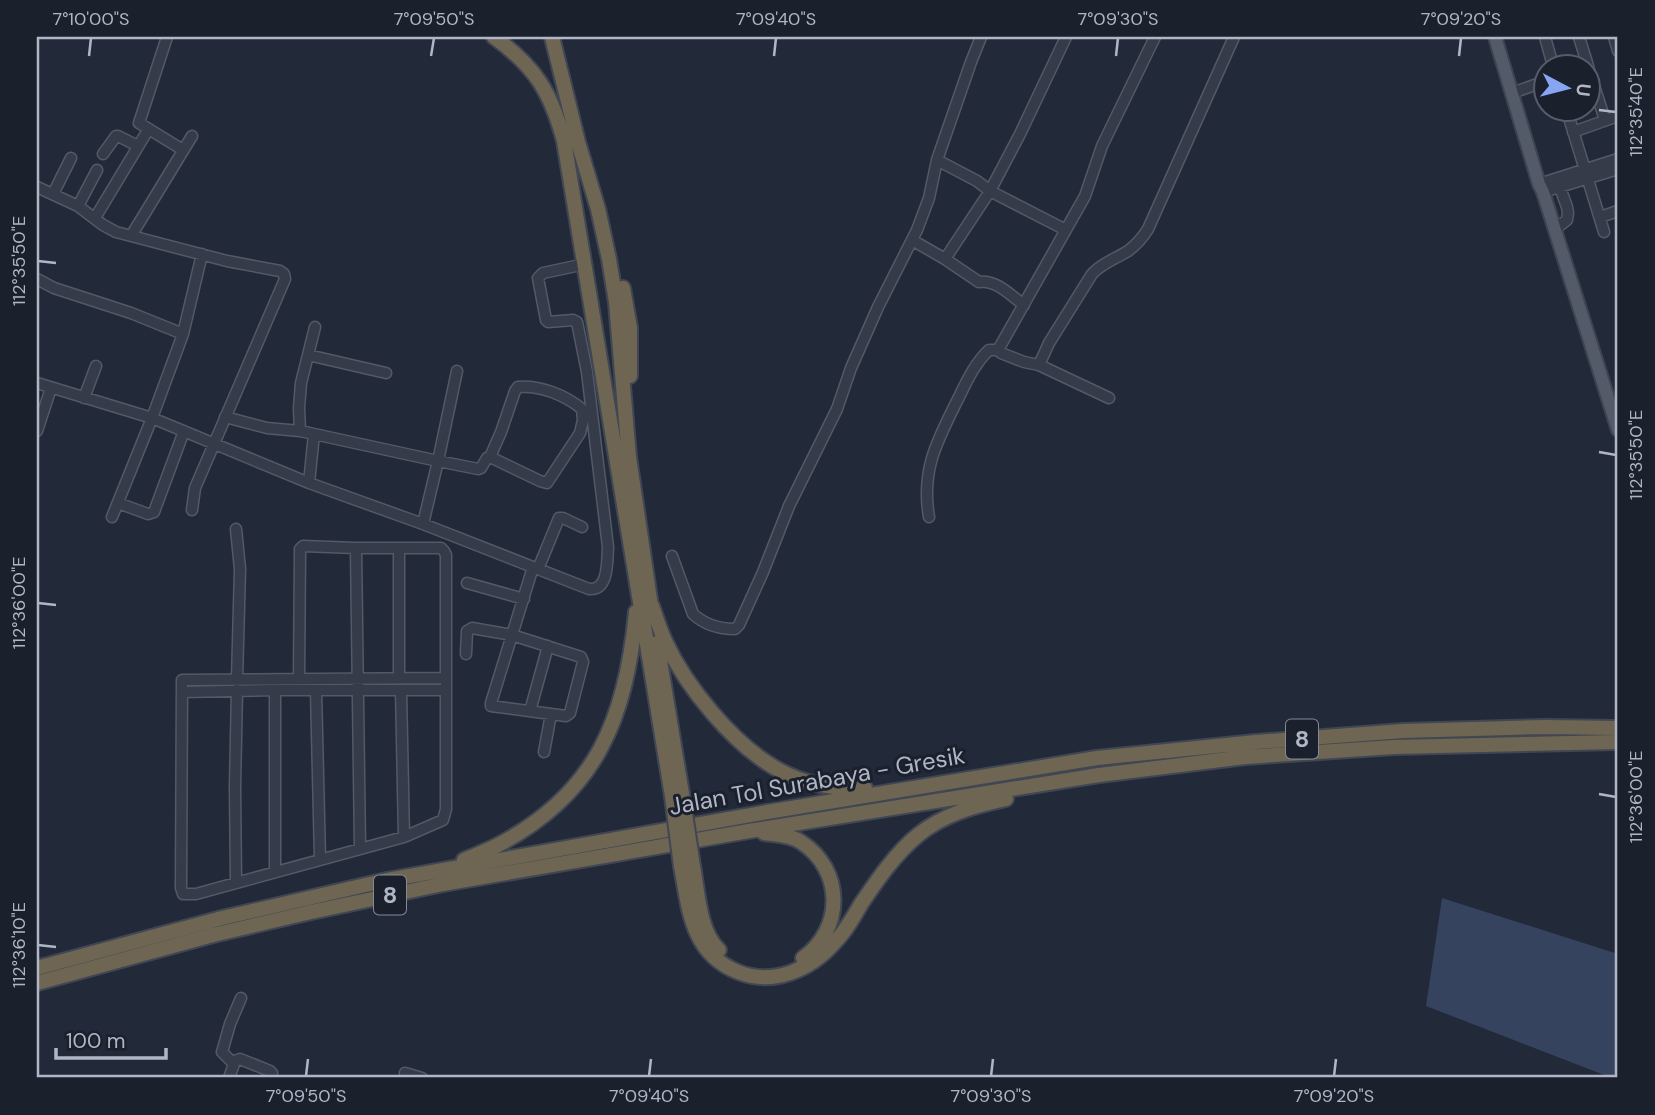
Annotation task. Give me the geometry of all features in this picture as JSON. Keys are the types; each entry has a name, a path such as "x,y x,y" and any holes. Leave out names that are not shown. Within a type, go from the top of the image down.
{"highway":[{"path":"494,37 517,56 544,86 553,104 564,141 617,468 677,795"},
{"path":"552,37 573,120 603,201 619,260 630,328 629,457 687,866 692,919 699,939 712,956 729,968 744,974 767,977 795,972 831,946 895,857 928,828 954,813 972,807 1068,785 1099,775"},
{"path":"443,869 498,845 530,825 574,787 594,761 624,689 633,648 639,590"},
{"path":"650,602 665,642 708,708 743,743 778,770 826,786 853,789 989,776"},
{"name":"Jalan Tol Surabaya - Gresik","path":"37,968 234,915 443,869 1133,754 1403,731 1545,727 1618,729"},
{"name":"8","path":"1099,775 1245,757 1394,747 1618,743"},
{"name":"Jalan Tol Surabaya - Gresik","path":"37,983 214,935 443,884 749,831 1099,775"},
{"path":"687,866 704,924 713,945 722,953 744,964 760,967 782,967 799,960 811,952 829,927 834,902 830,880 817,856 799,841 785,836 749,831"}],"main road":[{"path":"1494,37 1616,416"}],"street":[{"path":"167,37 139,121 140,125 183,150"},
{"path":"673,556 693,614 715,626 735,629 763,572 789,506 837,409 851,368 878,307 912,240 929,198 937,160 981,37"},
{"path":"945,259 990,191 1066,37"},
{"path":"998,350 1084,196 1102,146 1155,37"},
{"path":"1039,365 1049,343 1092,274 1100,266 1136,244 1149,229 1234,37"},
{"path":"1614,37 1618,51"},
{"path":"1512,93 1532,86"},
{"path":"1602,111 1605,120"},
{"path":"1573,132 1618,116"},
{"path":"1570,122 1604,232"},
{"path":"95,218 148,130"},
{"path":"103,154 118,136 138,146"},
{"path":"131,236 192,136"},
{"path":"53,194 71,158"},
{"path":"1586,174 1618,159"},
{"path":"937,160 1064,229"},
{"path":"1541,188 1586,174 1618,169"},
{"path":"79,206 97,170"},
{"path":"1555,229 1568,217 1559,182"},
{"path":"37,187 79,206 103,225 131,236 227,261 280,271 285,276 195,488 192,510"},
{"path":"1600,217 1618,211"},
{"path":"912,240 979,282 993,283 1024,305"},
{"path":"112,517 183,334 202,254"},
{"path":"37,383 152,418 309,483 589,589 597,589 604,579 608,547 587,372 575,321 545,320 538,278 543,273 585,264"},
{"path":"37,279 54,288 131,313 183,334"},
{"path":"300,431 301,383 315,327"},
{"path":"929,517 926,491 932,453 977,364 989,350 998,350 1024,362 1039,365 1109,398"},
{"path":"308,355 386,373"},
{"path":"84,398 96,366"},
{"path":"423,524 457,371"},
{"path":"225,417 259,427 300,431 478,469 490,457 518,387 549,391 582,409 580,433 547,483 490,457"},
{"path":"37,431 51,388"},
{"path":"118,503 148,514 154,512 184,431"},
{"path":"309,483 314,434"},
{"path":"466,654 469,629 512,635 583,659 570,713 566,716 491,706 512,635 524,598 559,518 582,527"},
{"path":"236,529 240,569 235,787 236,883"},
{"path":"299,679 300,549 303,546 441,548 444,551 446,555 446,678 446,690 443,820 404,837 184,895 182,680 275,690 316,690 400,678 446,678"},
{"path":"355,548 360,849"},
{"path":"400,548 400,678"},
{"path":"467,583 524,598"},
{"path":"530,711 548,646"},
{"path":"182,692 299,679 401,690 446,690"},
{"path":"275,690 275,872"},
{"path":"316,690 320,859"},
{"path":"401,690 404,837"},
{"path":"544,752 551,714"},
{"path":"234,1064 222,1052 241,998"},
{"path":"229,1078 235,1061 240,1059 270,1071 271,1078"},
{"path":"405,1073 422,1078"}],"water":[{"path":"1442,898 1618,954 1618,1078 1612,1078 1426,1006"}]}
